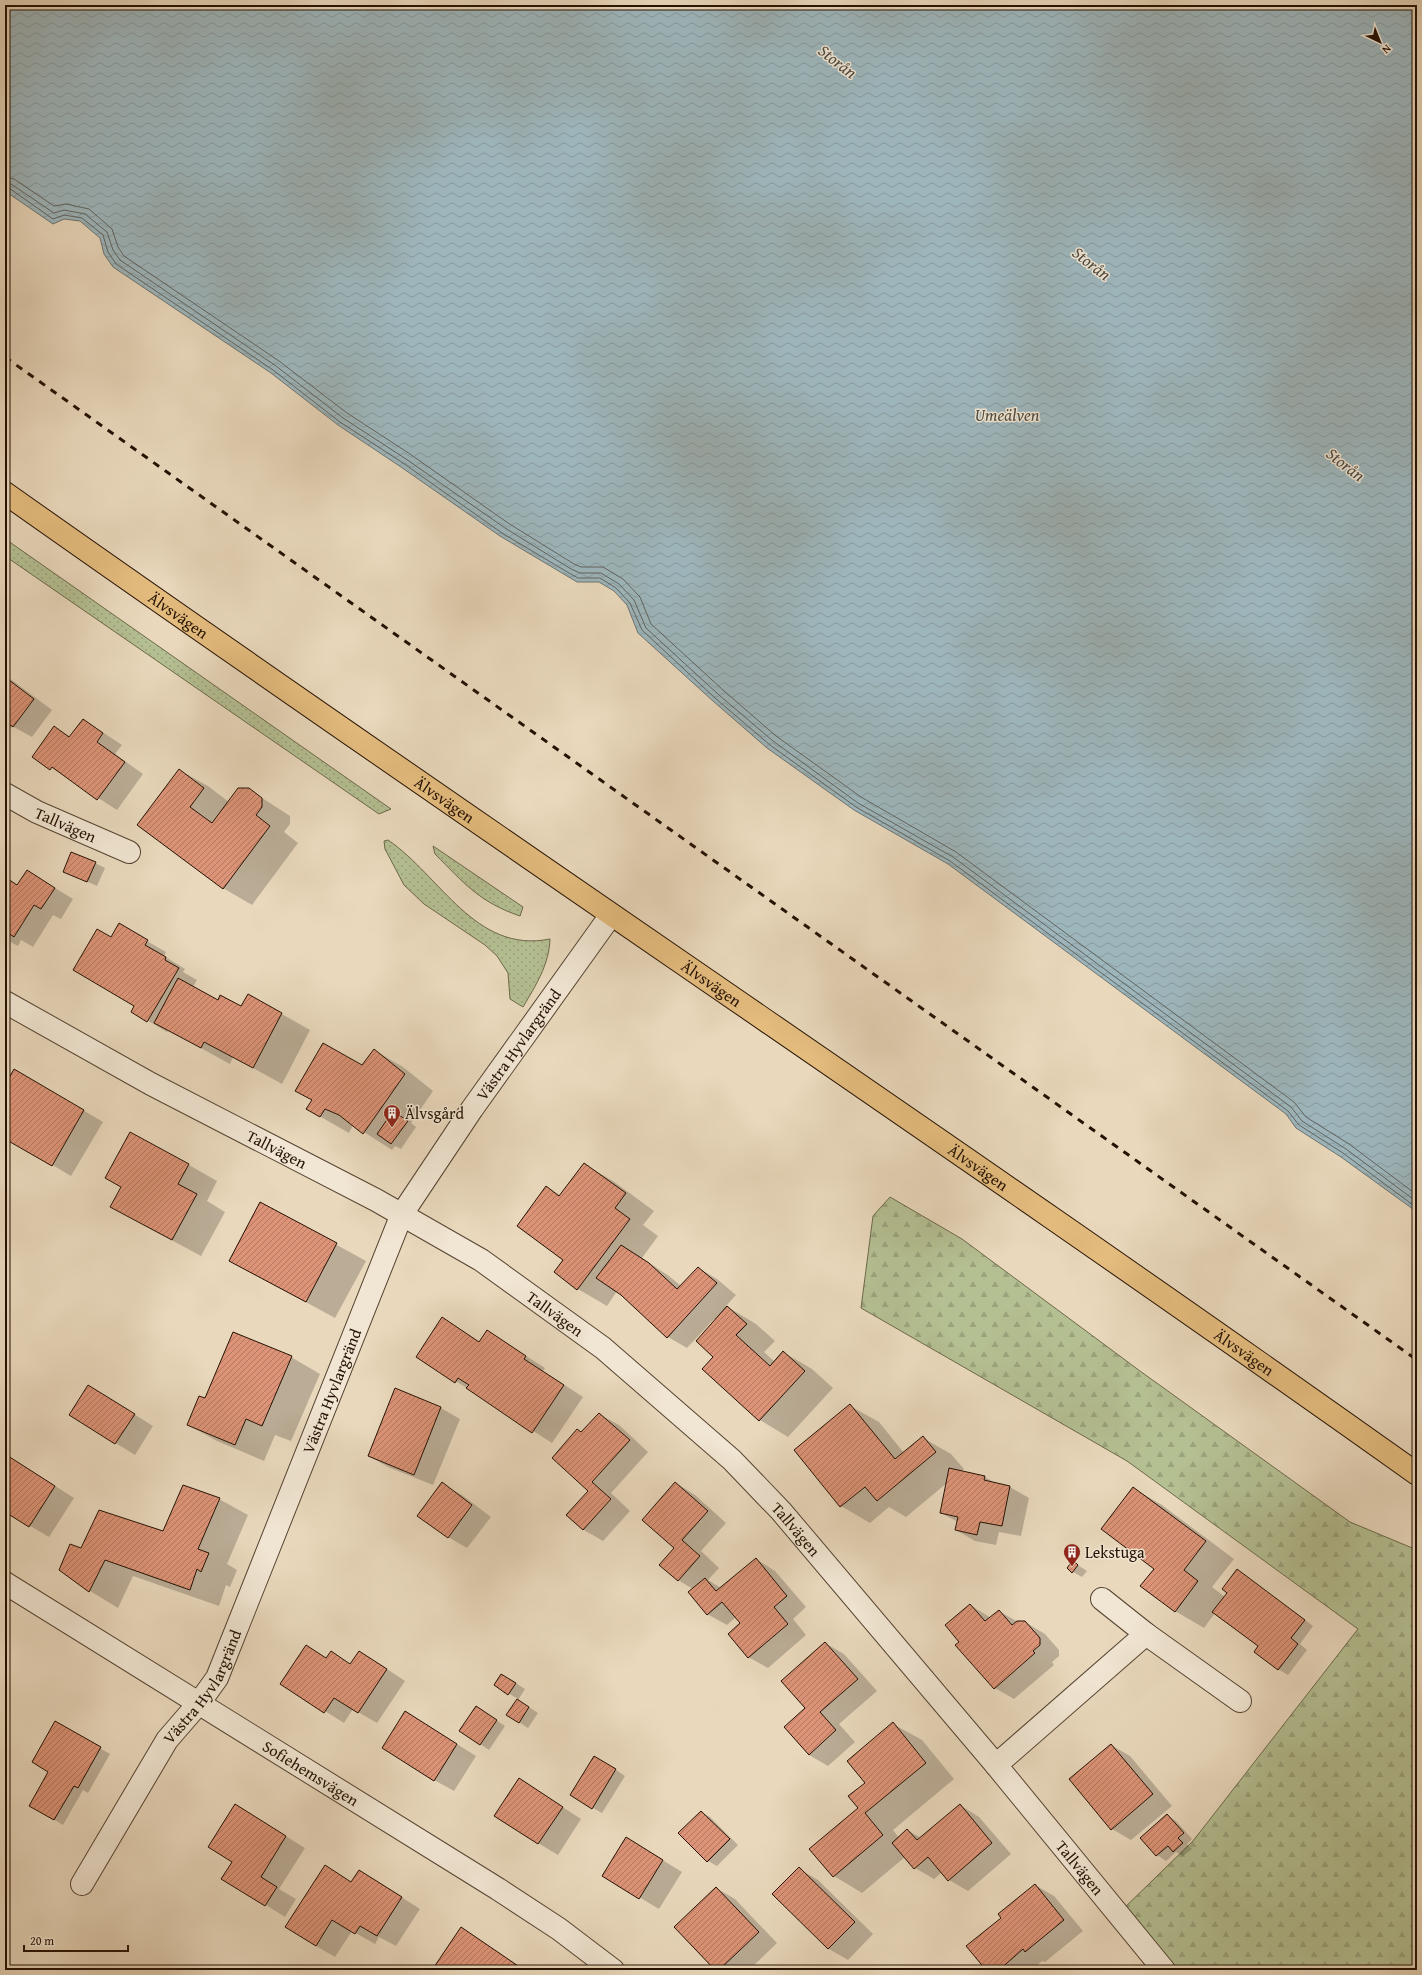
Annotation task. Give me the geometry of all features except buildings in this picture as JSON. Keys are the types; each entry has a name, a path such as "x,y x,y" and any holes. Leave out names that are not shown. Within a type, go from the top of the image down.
{"main road":[{"name":"Älvsvägen","path":"5,493 208,636 611,915 1147,1283 1417,1474"}],"street":[{"name":"Tallvägen","path":"5,794 37,812 129,852"},
{"name":"Västra Hyvlargränd","path":"82,1884 167,1740 199,1703 217,1678 402,1214 472,1109 611,915"},
{"name":"Tallvägen","path":"5,1002 151,1084 402,1214 481,1260 603,1348 732,1460 781,1511 996,1765 1164,1970"},
{"name":"Sofiehemsvägen","path":"5,1583 498,1889 559,1929 612,1970"},
{"path":"1102,1599 1146,1634 1240,1701"},
{"path":"996,1765 1146,1634"}],"green space":[{"path":"5,539 391,809 379,814 5,556"},
{"path":"388,840 407,855 461,909 480,924 500,935 524,941 550,939 544,966 537,983 523,1007 510,999 508,973 497,956 485,945 424,904 404,885 385,849 384,841"},
{"path":"433,846 523,907 520,916 506,911 473,891 435,854"},
{"path":"890,1197 962,1239 1140,1371 1350,1522 1417,1550 1417,1970 1164,1970 1117,1915 1193,1841 1358,1629 1127,1461 861,1308 873,1216"}],"water":[{"name":"Umeälven","path":"5,5 1417,5 1417,1212 1341,1157 1296,1128 1286,1114 948,864 854,810 767,748 638,633 627,605 614,591 599,582 577,582 500,536 338,425 271,373 113,267 104,254 100,238 80,221 64,219 53,224 5,191"}],"railway":[{"path":"5,357 1417,1360"}],"place":[{"name":"Älvsgård","path":"392,1128"},
{"name":"Lekstuga","path":"1072,1567"}],"water label":[{"name":"Storån","path":"838,61"},
{"name":"Storån","path":"1092,263"},
{"name":"Storån","path":"1346,464"}]}
